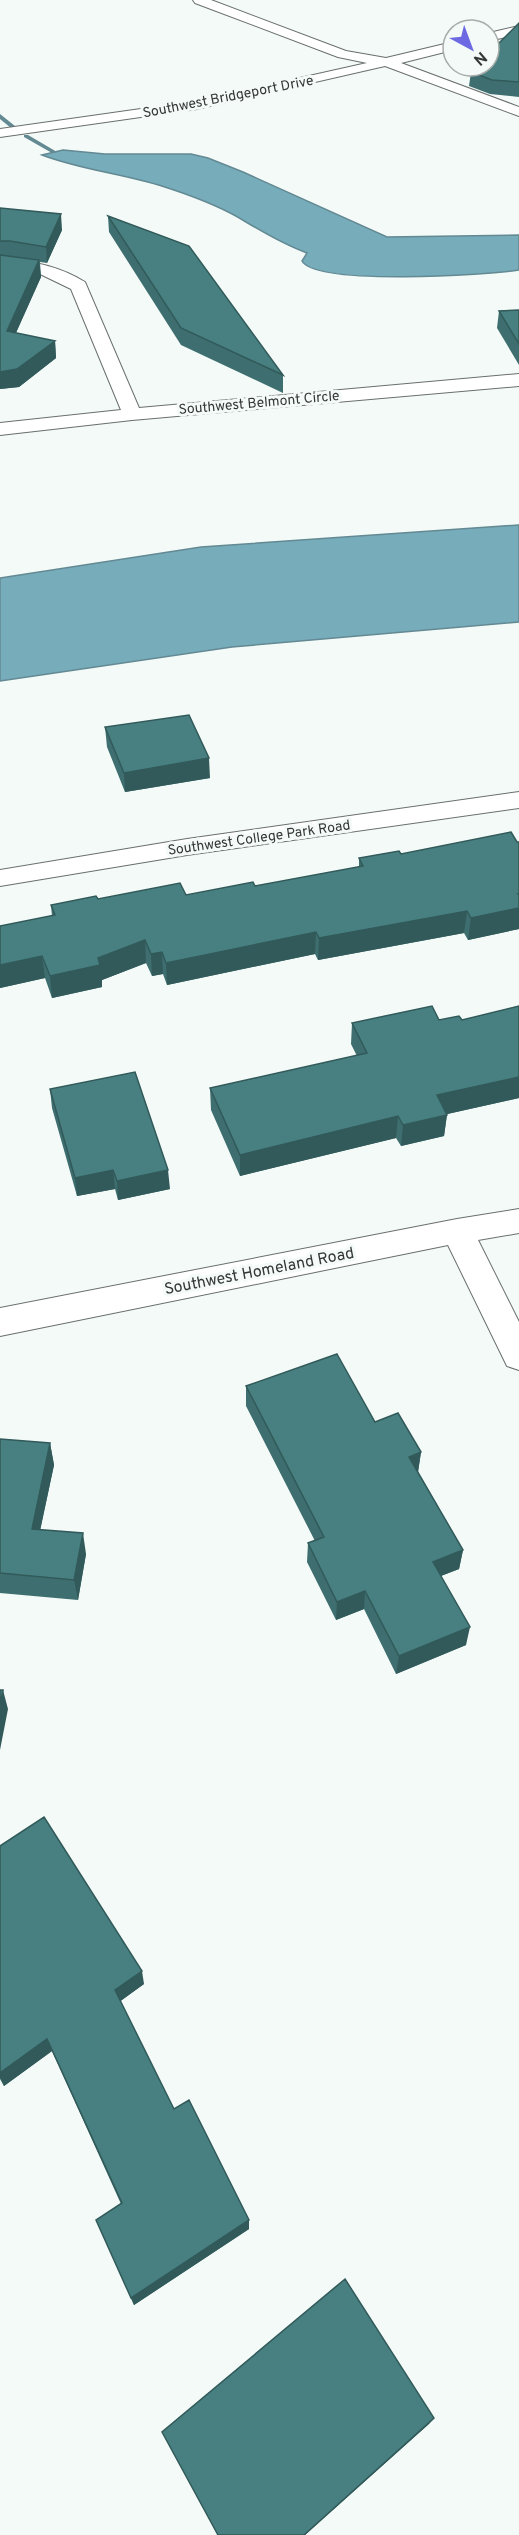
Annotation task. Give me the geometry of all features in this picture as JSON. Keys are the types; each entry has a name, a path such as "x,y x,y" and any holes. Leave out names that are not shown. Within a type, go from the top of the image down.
{"street":[{"path":"199,0 343,54 386,62 519,112"},
{"path":"501,34 519,30"},
{"path":"360,44 370,48 386,62"},
{"name":"Southwest Bridgeport Drive","path":"0,133 196,105 441,49"},
{"path":"0,264 40,268 64,275 79,286 132,414"},
{"name":"Southwest Belmont Circle","path":"0,429 132,414 519,380"},
{"name":"Southwest College Park Road","path":"0,878 187,847 519,800"},
{"name":"Southwest Homeland Road","path":"0,1322 458,1231 519,1221"},
{"path":"458,1231 519,1356"}],"water":[{"path":"63,150 105,154 191,154 208,158 387,237 519,235 519,270 404,277 337,274 314,269 302,261 307,253 209,203 155,184 42,155"},
{"path":"519,525 519,622 232,647 0,681 0,578 201,547"}],"building":[{"path":"519,23 519,82 487,78 501,78 501,41"},
{"path":"0,208 61,214 46,247 0,241"},
{"path":"108,216 189,246 283,375 181,328"},
{"path":"0,255 39,260 7,331 55,341 17,369 0,372"},
{"path":"519,310 519,344 499,311"},
{"path":"189,715 209,758 124,773 105,727"},
{"path":"511,832 519,842 519,908 471,918 467,911 319,938 316,932 166,963 162,952 151,954 145,940 98,958 100,965 50,976 42,956 0,965 0,926 55,915 51,905 96,896 98,899 180,883 186,895 253,882 255,886 363,866 359,858 399,851 401,854"},
{"path":"432,1006 439,1020 459,1016 462,1020 519,1006 519,1077 437,1095 447,1115 403,1125 398,1116 240,1155 210,1088 367,1053 352,1023"},
{"path":"135,1072 168,1170 117,1181 113,1170 75,1178 50,1089"},
{"path":"337,1354 375,1422 398,1413 421,1452 409,1457 463,1550 433,1562 470,1627 399,1656 365,1591 337,1602 308,1543 324,1537 246,1386"},
{"path":"0,1439 50,1443 32,1529 83,1533 74,1580 0,1573"},
{"path":"44,1817 142,1971 115,1990 174,2109 189,2100 249,2220 131,2298 96,2220 122,2203 47,2039 0,2073 0,1846"},
{"path":"345,2279 434,2418 304,2535 218,2535 162,2432"}],"waterway":[{"path":"0,116 13,127"},
{"path":"26,136 54,152"}]}
